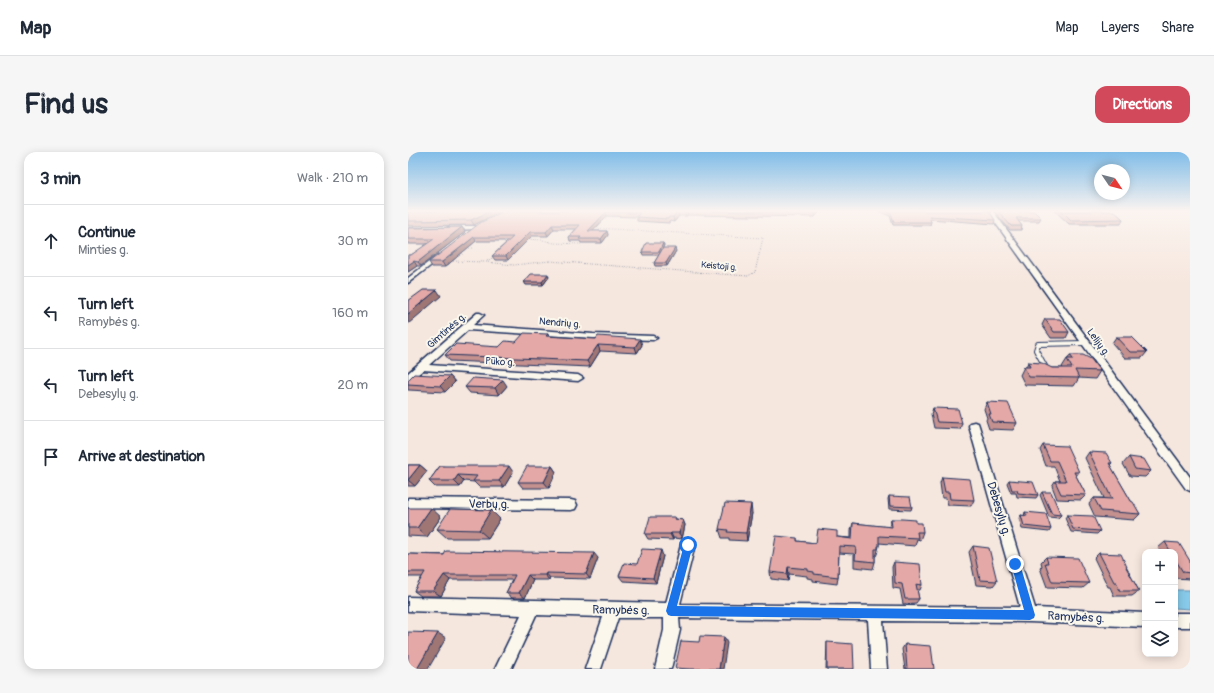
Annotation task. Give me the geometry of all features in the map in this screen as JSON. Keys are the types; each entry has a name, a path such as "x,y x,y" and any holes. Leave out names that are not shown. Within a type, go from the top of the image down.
{"street":[{"name":"Lelijų g.","path":"1008,235 1190,486"},
{"path":"408,281 444,253"},
{"name":"Gimtinės g.","path":"408,378 480,315"},
{"name":"Nendrių g.","path":"466,327 592,336 653,338"},
{"name":"Pūko g.","path":"420,367 578,378"},
{"name":"Debesylų g.","path":"974,426 1030,615"},
{"name":"Verbų g.","path":"408,503 571,505"},
{"path":"662,669 672,630 671,611 688,545"},
{"name":"Ramybės g.","path":"408,604 613,610 1030,615 1142,620"},
{"path":"503,669 532,607"},
{"path":"593,669 613,610"},
{"path":"875,613 879,669"},
{"path":"1178,620 1190,620"}],"lane":[{"path":"1048,372 1036,350 1037,345 1086,343"}],"path":[{"name":"Keistoji g.","path":"434,261 486,262 514,265 543,261 748,276 755,272 763,238 714,235"},
{"path":"523,238 543,240 554,243 581,244"},
{"path":"475,242 480,242"},
{"path":"467,248 473,248"},
{"path":"486,262 492,259 499,252"},
{"path":"460,254 465,254"}],"water":[{"path":"1178,590 1190,590 1190,609 1178,608"}],"building":[{"path":"408,235 452,235 418,262 414,261 408,265 408,255 411,255 434,239 408,239"},
{"path":"464,235 527,235 506,256 492,256 513,237 474,237 442,262 429,262"},
{"path":"571,235 604,235 601,239 579,239 581,237 569,237"},
{"path":"646,243 663,243 659,252 642,252"},
{"path":"663,248 675,248 666,263 654,263"},
{"path":"531,274 548,274 542,282 524,282"},
{"path":"423,290 437,290 408,314 408,301"},
{"path":"1045,319 1060,319 1069,332 1054,332"},
{"path":"524,333 596,339 598,336 640,339 635,347 598,345 587,361 445,355 456,344 499,347 505,341 516,342"},
{"path":"1116,337 1132,337 1147,352 1130,352"},
{"path":"1070,355 1083,355 1091,359 1100,371 1075,370 1079,378 1029,377 1024,367 1030,367 1028,362 1042,363 1052,368 1072,368 1067,359 1073,359"},
{"path":"414,374 450,376 440,386 408,384 408,380"},
{"path":"473,378 503,380 495,388 465,387"},
{"path":"987,402 1008,403 1017,423 992,422"},
{"path":"933,408 958,409 962,423 937,422"},
{"path":"1043,445 1067,446 1079,472 1074,472 1086,495 1061,494 1055,481 1066,481 1057,461 1050,461"},
{"path":"1089,452 1106,453 1112,463 1109,463 1140,514 1101,511 1094,498 1112,499"},
{"path":"1129,457 1144,459 1151,471 1135,469"},
{"path":"408,465 420,465 408,480"},
{"path":"440,466 509,466 499,481 473,481 477,476 458,475 454,481 429,481"},
{"path":"527,466 552,466 544,482 518,482"},
{"path":"942,477 970,479 974,500 950,499 949,492 945,492"},
{"path":"1009,480 1033,482 1038,495 1018,493 1017,490 1012,490"},
{"path":"1042,492 1051,492 1061,515 1052,514"},
{"path":"889,496 910,497 912,507 890,506"},
{"path":"725,503 751,504 746,533 727,532 728,530 719,529"},
{"path":"408,508 431,508 417,528 408,528"},
{"path":"450,509 491,510 479,530 437,529"},
{"path":"1025,512 1046,514 1051,529 1024,526 1021,515 1027,516"},
{"path":"1067,515 1093,516 1100,531 1073,529"},
{"path":"650,517 675,517 674,519 683,520 679,533 645,534"},
{"path":"891,519 916,520 916,523 922,523 923,532 917,532 918,538 879,536 879,546 878,549 875,549 875,562 855,560 856,547 839,546 838,577 814,574 814,572 808,571 808,569 788,567 787,574 770,572 776,536 797,538 797,541 816,543 818,529 837,531 837,537 852,539 853,523 892,527"},
{"path":"1165,542 1179,543 1190,561 1190,573 1183,572 1178,564 1178,549 1169,549"},
{"path":"973,546 989,548 997,581 980,580"},
{"path":"642,549 661,550 653,578 619,576 624,563 637,564"},
{"path":"446,551 594,553 586,574 546,573 545,575 528,575 519,593 506,593 515,575 444,575 433,591 414,591 425,572 408,572 408,554 444,555"},
{"path":"1099,553 1121,554 1139,591 1120,591"},
{"path":"1046,557 1078,558 1089,583 1052,582 1045,563 1048,563"},
{"path":"894,562 920,564 922,585 916,584 919,599 905,599 902,584 895,583"},
{"path":"408,632 438,633 417,669 408,669"},
{"path":"700,636 724,637 719,669 675,668 681,641 699,642"},
{"path":"827,642 853,644 854,669 827,669"},
{"path":"905,644 931,646 934,669 907,669"}],"route":[{"path":"688,545 671,611 1030,615 1015,564"}]}
